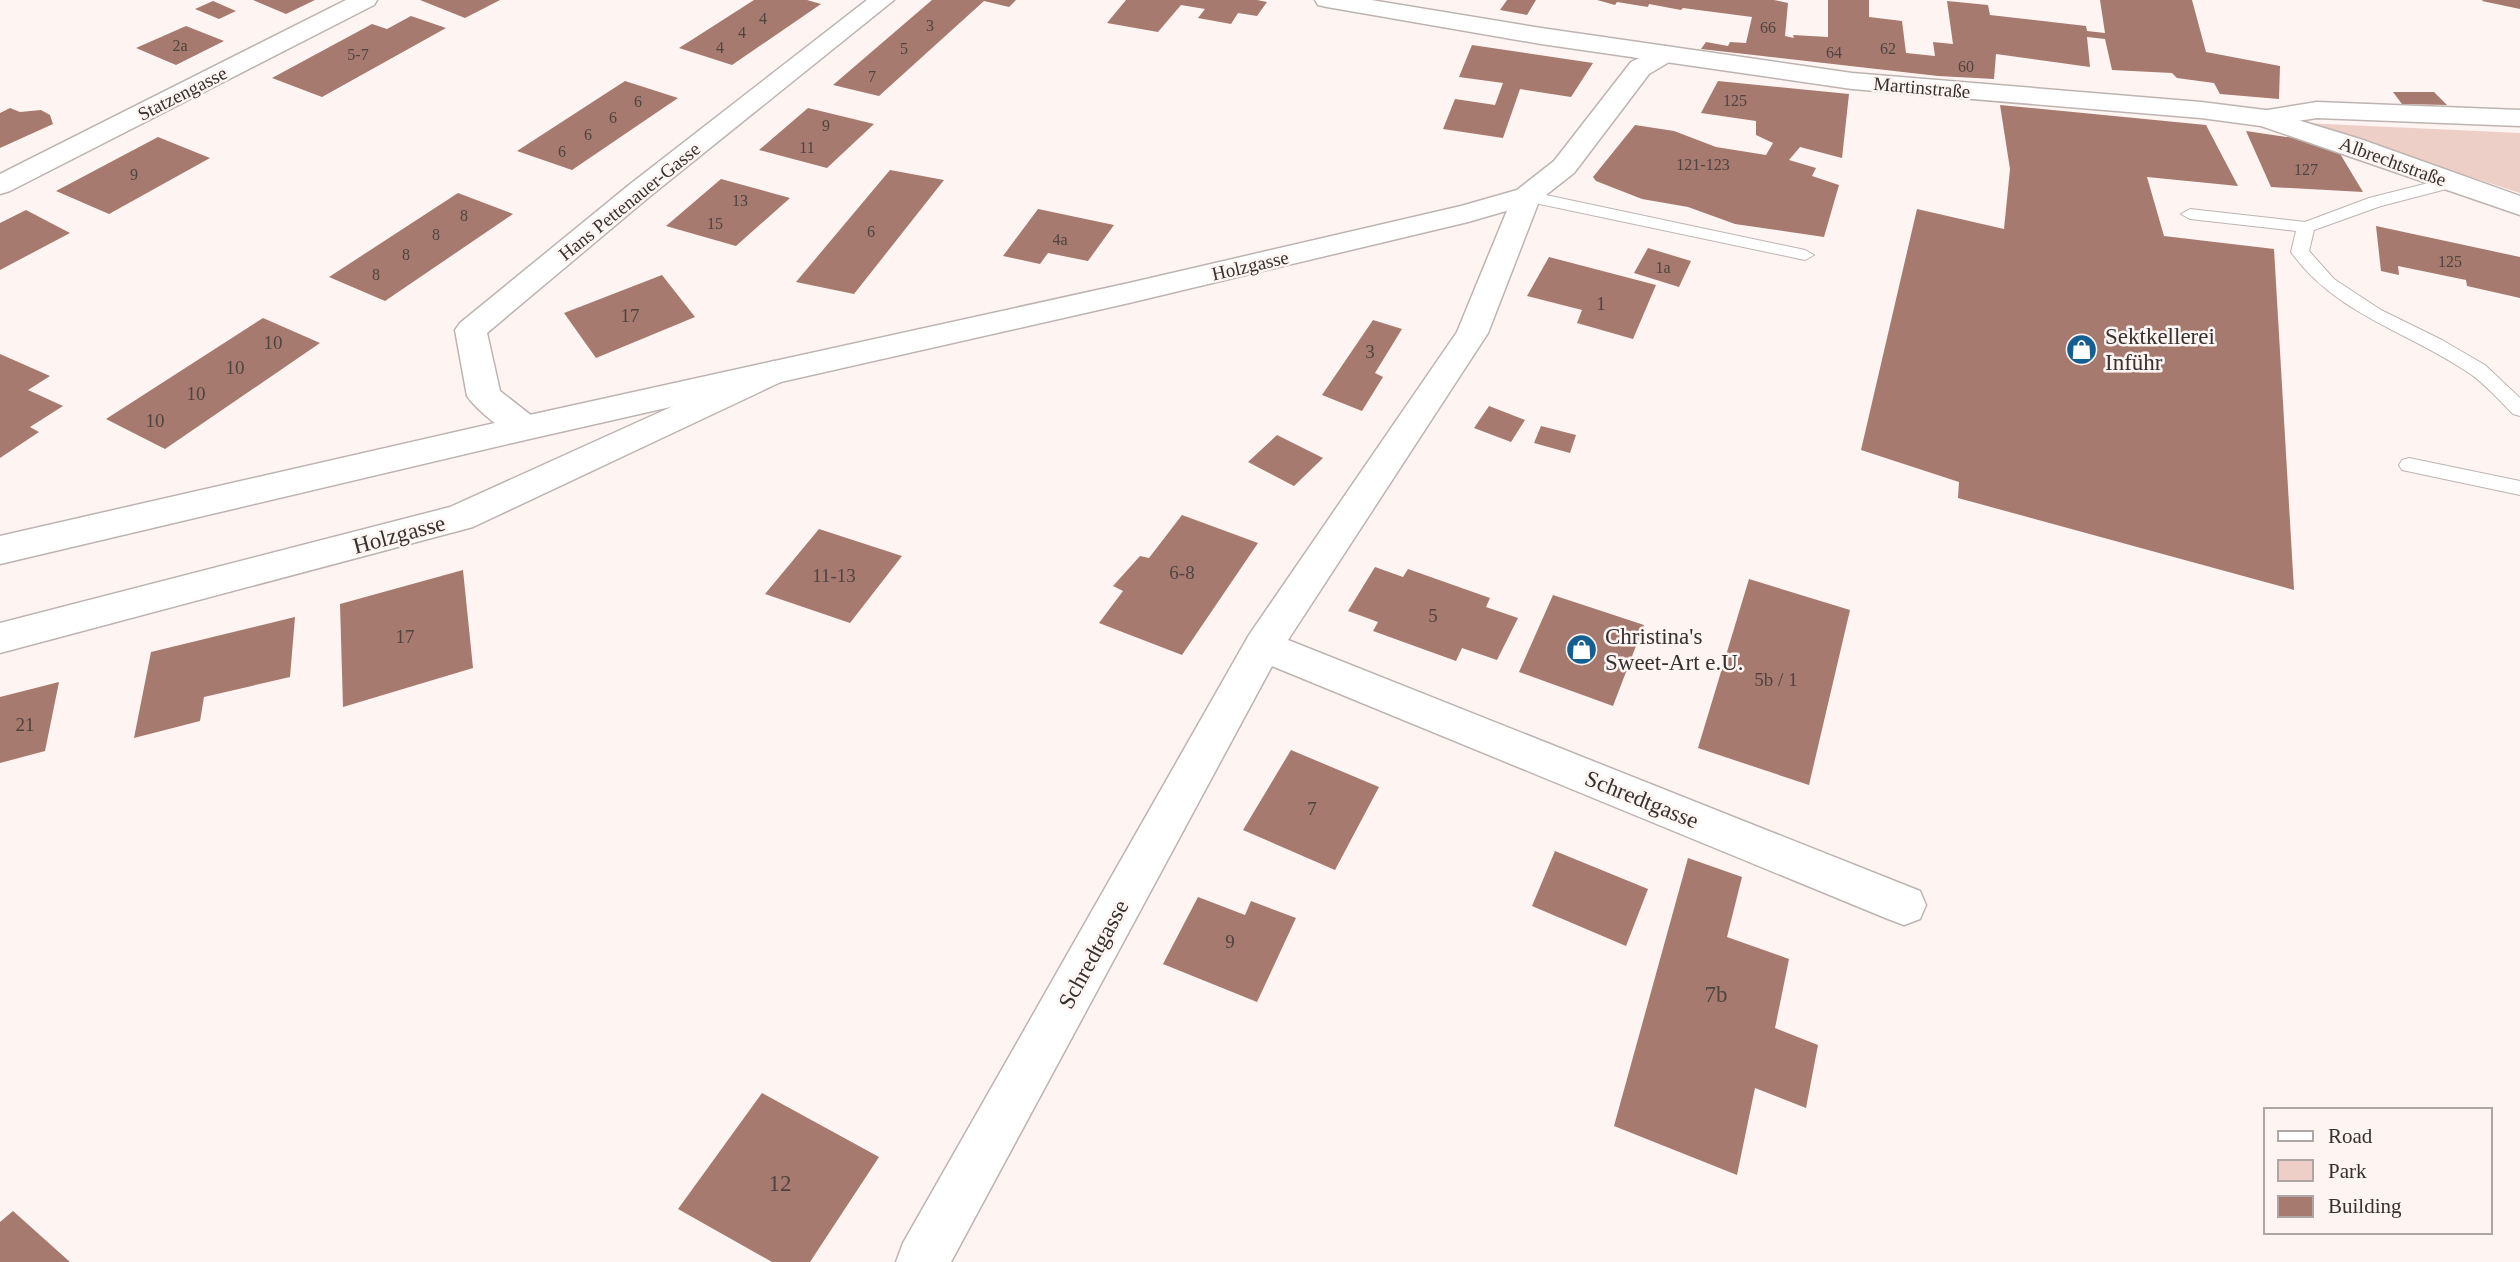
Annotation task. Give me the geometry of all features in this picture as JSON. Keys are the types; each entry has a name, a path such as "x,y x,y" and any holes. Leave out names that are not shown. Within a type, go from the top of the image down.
{"street":[{"name":"Statzengasse","path":"0,186 365,0"},
{"name":"Hans Pettenauer-Gasse","path":"525,428 484,396 471,330 639,191 882,0"},
{"name":"Martinstraße","path":"1328,0 1852,81 2201,110 2265,118 2318,110 2520,118"},
{"name":"Holzgasse","path":"0,550 525,428 1143,290 1468,213 1527,196 1564,167 1640,68 1665,54"},
{"name":"Albrechtstraße","path":"2265,118 2520,206"},
{"name":"Schredtgasse","path":"922,1262 1263,646 1472,333 1527,196"},
{"name":"Holzgasse","path":"0,638 460,518 776,371"},
{"name":"Schredtgasse","path":"1263,646 1903,905"}],"lane":[{"path":"2190,214 2306,227 2375,202 2452,182"},
{"path":"1527,196 1805,255"},
{"path":"2306,227 2300,252 2328,283 2374,314 2435,344 2478,370 2520,409"},
{"path":"2409,465 2520,488"}],"green space":[{"path":"2304,123 2520,133 2520,193"}],"building":[{"path":"253,0 315,0 286,14"},
{"path":"420,0 500,0 465,18"},
{"path":"754,0 807,0 821,4 732,65 679,48"},
{"path":"932,0 1016,0 1009,7 984,1 879,96 833,85"},
{"path":"1126,0 1267,2 1257,16 1238,13 1231,24 1198,18 1205,9 1181,5 1158,32 1107,23"},
{"path":"1507,0 1536,0 1527,15 1500,10"},
{"path":"1597,0 1774,0 1788,3 1785,36 1794,38 1793,35 1828,37 1828,0 1869,0 1869,17 1902,21 1906,53 1935,56 1933,42 1953,44 1947,1 1988,5 1990,15 2086,26 2087,31 2105,33 2100,0 2192,0 2206,52 2280,66 2279,99 2220,94 2214,83 2177,78 2172,73 2112,70 2105,39 2087,37 2090,67 1996,54 1994,79 1938,76 1701,49 1706,42 1728,46 1730,42 1746,43 1752,17 1649,4 1648,7 1617,2 1615,5"},
{"path":"2520,0 2520,9 2482,1"},
{"path":"213,1 236,11 219,19 195,9"},
{"path":"411,16 446,28 322,97 272,78 372,24 387,29"},
{"path":"186,26 224,41 176,65 136,48"},
{"path":"1472,45 1593,63 1571,97 1520,89 1503,138 1443,129 1455,99 1495,105 1503,83 1459,77"},
{"path":"625,81 678,98 572,170 517,151"},
{"path":"1718,81 1849,94 1842,158 1800,147 1789,160 1816,168 1812,176 1839,185 1824,237 1735,224 1688,207 1642,199 1596,181 1593,177 1635,125 1674,131 1716,147 1766,155 1773,143 1756,135 1756,121 1701,113"},
{"path":"2393,92 2434,92 2447,105 2402,104"},
{"name":"Sektkellerei Inführ","path":"2000,105 2206,125 2238,186 2147,177 2164,236 2274,249 2294,590 1958,498 1959,482 1861,450 1917,209 2004,229 2010,169"},
{"path":"10,108 20,112 41,110 50,115 53,124 0,148 0,113"},
{"path":"808,108 874,124 827,168 759,150"},
{"path":"2246,131 2294,138 2339,152 2363,192 2271,187"},
{"path":"158,137 210,158 109,214 56,191"},
{"path":"890,170 944,180 854,294 796,282"},
{"path":"721,179 790,198 736,246 666,226"},
{"path":"458,193 513,214 385,301 329,277"},
{"path":"1038,209 1114,225 1088,261 1048,253 1040,264 1003,256"},
{"path":"26,210 70,233 0,270 0,223"},
{"path":"2376,226 2520,257 2520,298 2467,286 2466,280 2398,266 2399,275 2381,271"},
{"path":"1648,248 1691,261 1679,287 1634,273"},
{"path":"1549,257 1656,285 1633,339 1577,323 1582,310 1527,296"},
{"path":"662,275 695,317 596,358 564,313"},
{"path":"263,318 320,343 165,449 106,419"},
{"path":"1373,320 1402,329 1375,373 1383,377 1362,411 1322,395"},
{"path":"0,354 50,376 28,390 63,406 30,427 39,432 0,458"},
{"path":"1489,406 1525,420 1511,442 1474,428"},
{"path":"1541,426 1576,435 1570,453 1534,443"},
{"path":"1277,435 1323,458 1294,486 1248,462"},
{"path":"1182,515 1258,543 1182,655 1099,623 1123,591 1113,586 1140,556 1149,558"},
{"path":"819,529 902,556 850,623 765,594"},
{"path":"1375,567 1403,577 1408,569 1490,598 1486,607 1518,618 1497,660 1462,648 1456,661 1373,631 1378,622 1348,611"},
{"path":"463,570 473,668 343,707 340,604"},
{"path":"1749,579 1850,610 1809,785 1698,748"},
{"name":"Christina's Sweet-Art e.U.","path":"1553,595 1644,625 1613,706 1519,672"},
{"path":"295,617 290,677 204,697 200,721 134,738 151,652"},
{"path":"59,682 45,751 0,763 0,697"},
{"path":"1291,750 1379,787 1335,870 1243,830"},
{"path":"1555,851 1648,889 1626,946 1532,906"},
{"path":"1688,858 1742,877 1727,937 1789,959 1775,1028 1818,1045 1806,1108 1755,1088 1737,1175 1614,1126"},
{"path":"1198,897 1245,915 1251,901 1296,918 1257,1002 1163,964"},
{"path":"762,1093 879,1157 810,1262 772,1262 678,1209"},
{"path":"13,1211 70,1262 0,1262 0,1222"}],"place":[{"name":"Sektkellerei Inführ","path":"2082,349"},
{"name":"Christina's Sweet-Art e.U.","path":"1582,649"}]}
